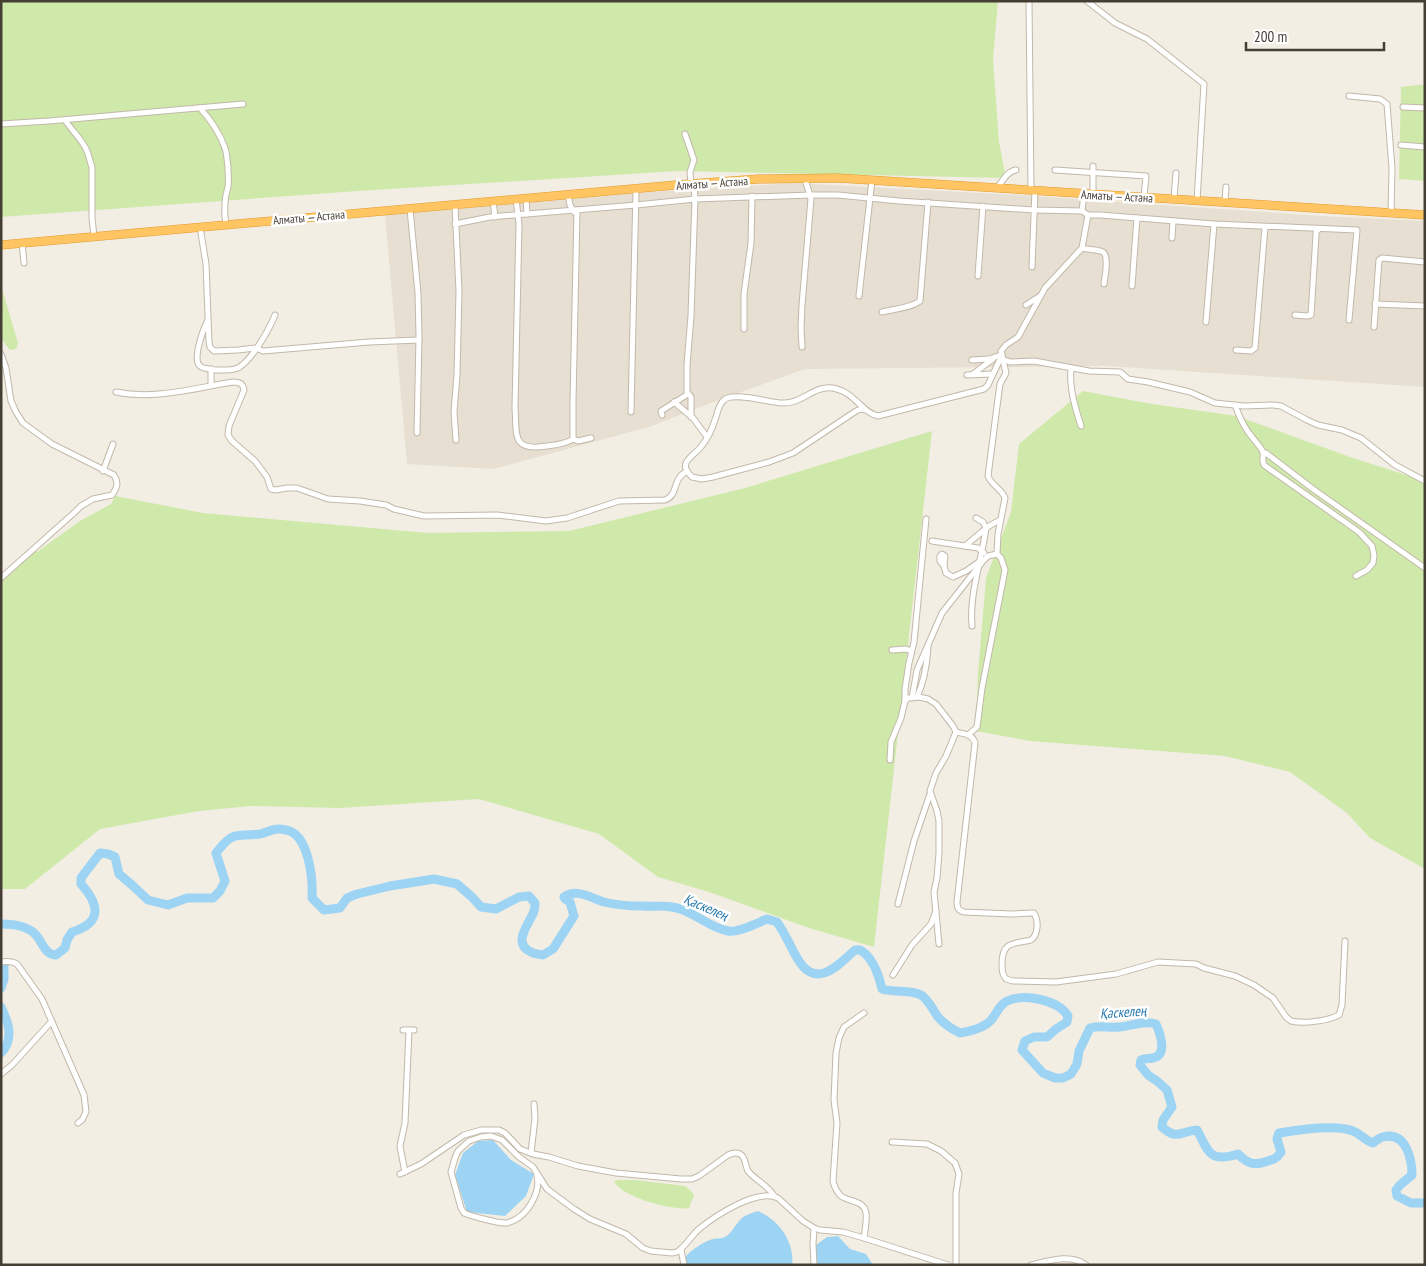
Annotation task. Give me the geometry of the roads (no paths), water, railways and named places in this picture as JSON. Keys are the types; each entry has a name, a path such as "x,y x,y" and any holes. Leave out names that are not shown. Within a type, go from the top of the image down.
{"highway":[{"name":"Алматы — Астана","path":"1,244 758,179 838,178 1425,215"}],"street":[{"path":"1029,1 1034,210 1032,267"},
{"path":"1087,1 1116,23 1147,39 1204,84 1197,201"},
{"path":"1349,96 1380,99 1387,104 1392,168 1391,213"},
{"path":"1,124 243,104"},
{"path":"1403,107 1425,108"},
{"path":"200,108 214,126 226,150 228,173 226,206 224,210 226,225"},
{"path":"65,120 88,152 92,167 94,236"},
{"path":"685,134 694,160 690,172 695,199 691,316 686,365 688,394 691,397 691,417"},
{"path":"1401,145 1425,146"},
{"path":"1093,169 1093,194"},
{"path":"1055,170 1093,169 1146,176 1144,197"},
{"path":"997,188 1009,173 1016,170"},
{"path":"1174,199 1176,173"},
{"path":"802,347 802,305 811,195 805,179"},
{"path":"860,296 872,180"},
{"path":"1225,203 1226,187"},
{"path":"631,412 636,189"},
{"path":"1082,211 1084,194"},
{"path":"568,195 570,205 575,210 577,217 573,439"},
{"path":"455,224 495,217 695,199 838,195 1034,210 1082,211 1088,215 1214,224 1357,230 1349,320"},
{"path":"744,329 744,294 752,233 752,196"},
{"path":"526,198 527,214"},
{"path":"516,199 518,216 514,400 517,438 524,447 530,448 556,445 570,442 573,439 591,438"},
{"path":"493,201 495,217"},
{"path":"882,312 912,305 920,301 928,202"},
{"path":"454,205 459,291 454,412 456,440"},
{"path":"978,276 982,206"},
{"path":"410,208 416,270 419,340 417,433"},
{"path":"968,735 977,727 982,688 1004,576 1003,562 997,554 1000,520 1005,500 1004,495 990,481 988,476 1000,384 1006,373 1002,349 1018,337 1040,295 1082,248 1088,215"},
{"path":"1132,286 1137,218"},
{"path":"1172,238 1174,221"},
{"path":"1206,322 1214,224"},
{"path":"200,227 206,264 209,345 214,351 256,348 263,351 369,342 419,340"},
{"path":"1236,350 1251,351 1255,348 1265,227"},
{"path":"1295,315 1311,315 1316,232 1320,229"},
{"path":"22,243 24,263"},
{"path":"1082,248 1105,254 1104,284"},
{"path":"1374,327 1378,260 1382,258 1425,262"},
{"path":"1026,305 1040,295"},
{"path":"1375,304 1425,306"},
{"path":"208,322 202,333 197,360 200,366 211,370 228,370 239,367 252,355 275,315"},
{"path":"1,354 6,368 12,401 23,423 52,444 114,476 117,482 117,489 112,495 92,499 81,506 1,578"},
{"path":"992,374 970,374 995,357"},
{"path":"866,410 856,411 801,448 780,458 702,479 692,477 686,471 686,461 701,447 716,419 721,403 730,396 788,403 797,401 819,389 834,388 848,394 872,415 878,416 984,388 988,385 1002,357"},
{"path":"972,360 1002,357 1010,362 1034,361 1089,371 1120,372 1128,379 1190,392 1215,403 1281,406 1318,425 1342,430 1361,438 1395,466 1425,481"},
{"path":"1071,368 1070,377 1073,397 1081,426"},
{"path":"211,370 211,386"},
{"path":"116,392 125,394 164,394 233,382 243,384 244,390 229,426 228,435 232,441 255,460 267,477 270,488 273,490 297,488 328,499 386,505 394,509 424,516 497,515 546,521 567,518 618,501 669,499 673,494 677,479 686,471"},
{"path":"662,415 661,411 688,394"},
{"path":"674,402 691,417 707,437"},
{"path":"1235,405 1250,435 1263,452 1266,452 1314,489 1425,568"},
{"path":"103,471 113,444"},
{"path":"1263,452 1262,461 1264,465 1359,532 1372,546 1373,563 1367,570 1356,576"},
{"path":"890,760 891,742 903,712 905,689 914,642 926,518"},
{"path":"972,626 971,617 978,568 983,551 986,528 983,522 976,518"},
{"path":"965,546 986,528 1000,520"},
{"path":"932,541 978,548 988,556"},
{"path":"914,698 917,670 942,613 988,556 997,554"},
{"path":"944,566 946,573 953,577 979,562"},
{"path":"914,698 920,690 929,644"},
{"path":"892,650 906,649 911,652"},
{"path":"898,904 914,841 931,787 956,732 936,704 926,698 920,690"},
{"path":"905,701 914,698 926,698"},
{"path":"956,732 974,738 975,743 957,908 959,911 964,912 1032,913 1036,915 1036,934 1033,939 1011,944 1003,950 1002,973 1006,979 1014,981 1056,982 1116,974 1158,962 1196,964 1242,978 1273,998 1289,1020 1306,1022 1339,1015 1342,1005 1345,941"},
{"path":"930,793 939,821 937,878 934,892 939,944"},
{"path":"893,975 912,945 930,924 936,910"},
{"path":"3,962 14,962 42,999 84,1095 86,1112 78,1123"},
{"path":"864,1014 844,1027 839,1038 836,1053 834,1100 837,1123 833,1181 841,1196 861,1204 865,1209 864,1238"},
{"path":"1,1074 12,1065 51,1022"},
{"path":"409,1030 405,1123 400,1146 403,1173 464,1135 481,1130 499,1130 505,1133 520,1149 578,1166 606,1172 688,1180 695,1179 728,1155 740,1154 744,1157 748,1171 760,1183 768,1188 774,1196 803,1221 814,1228 844,1232 948,1265"},
{"path":"531,1153 534,1104"},
{"path":"547,1189 541,1191 526,1210 514,1220 503,1223 468,1214 461,1208 452,1166 458,1151 470,1141 486,1136 502,1140 519,1157 533,1167 547,1189 581,1214 626,1234 642,1248 672,1253 682,1249 700,1228 729,1209 748,1200 774,1196"},
{"path":"892,1142 927,1144 941,1151 955,1163 959,1174 956,1193 956,1265"},
{"path":"535,1197 538,1182 536,1172"},
{"path":"814,1228 814,1265"},
{"path":"682,1249 684,1265"},
{"path":"1056,1265 1065,1259"},
{"path":"1031,1265 1065,1259 1076,1260 1086,1265"}],"water":[{"path":"493,1140 511,1160 534,1174 526,1196 505,1216 467,1212 455,1175 463,1153 478,1141"},
{"path":"758,1211 773,1220 784,1233 791,1248 792,1265 687,1265 685,1258 694,1249 710,1240 725,1237 742,1218"},
{"path":"838,1236 850,1249 866,1254 873,1265 816,1265 816,1245 827,1237"}],"waterway":[{"name":"Қаскелең","path":"1,924 29,929 36,935 49,953 56,955 65,948 72,932 89,924 93,918 95,912 92,899 81,884 81,878 100,853 115,857 119,874 148,900 168,905 187,898 213,898 220,891 225,881 216,853 222,846 235,836 260,834 278,829 294,833 305,848 312,880 312,898 324,910 340,908 347,898 357,894 390,886 434,879 457,884 481,907 496,909 519,897 529,896 535,903 535,908 522,938 522,943 525,948 537,954 543,955 553,949 574,916 570,902 564,897 574,893 618,905 678,908 728,931 742,929 767,919 777,922 801,964 810,972 824,973 833,969 855,950 860,950 872,962 882,989 912,992 921,995 940,1020 960,1033 986,1025 1002,1005 1014,999 1032,998 1057,1006 1068,1016 1067,1022 1047,1037 1034,1037 1025,1041 1022,1050 1043,1073 1055,1078 1063,1078 1071,1074 1077,1064 1079,1051 1090,1028 1119,1027 1147,1023 1156,1024 1162,1048 1158,1056 1141,1060 1140,1065 1148,1075 1167,1090 1172,1107 1163,1120 1162,1127 1167,1131 1172,1134 1179,1134 1197,1130 1211,1154 1221,1157 1238,1154 1248,1162 1255,1164 1272,1160 1280,1154 1277,1139 1279,1133 1316,1128 1337,1128 1353,1131 1373,1143 1379,1138 1391,1136 1397,1138 1406,1148 1412,1169 1412,1175 1396,1190 1397,1196 1411,1203 1425,1203"},
{"name":"Қаскелең","path":"1,988 4,979 4,964"},
{"name":"Қаскелең","path":"1,1007 9,1031 8,1042 1,1053"}]}
